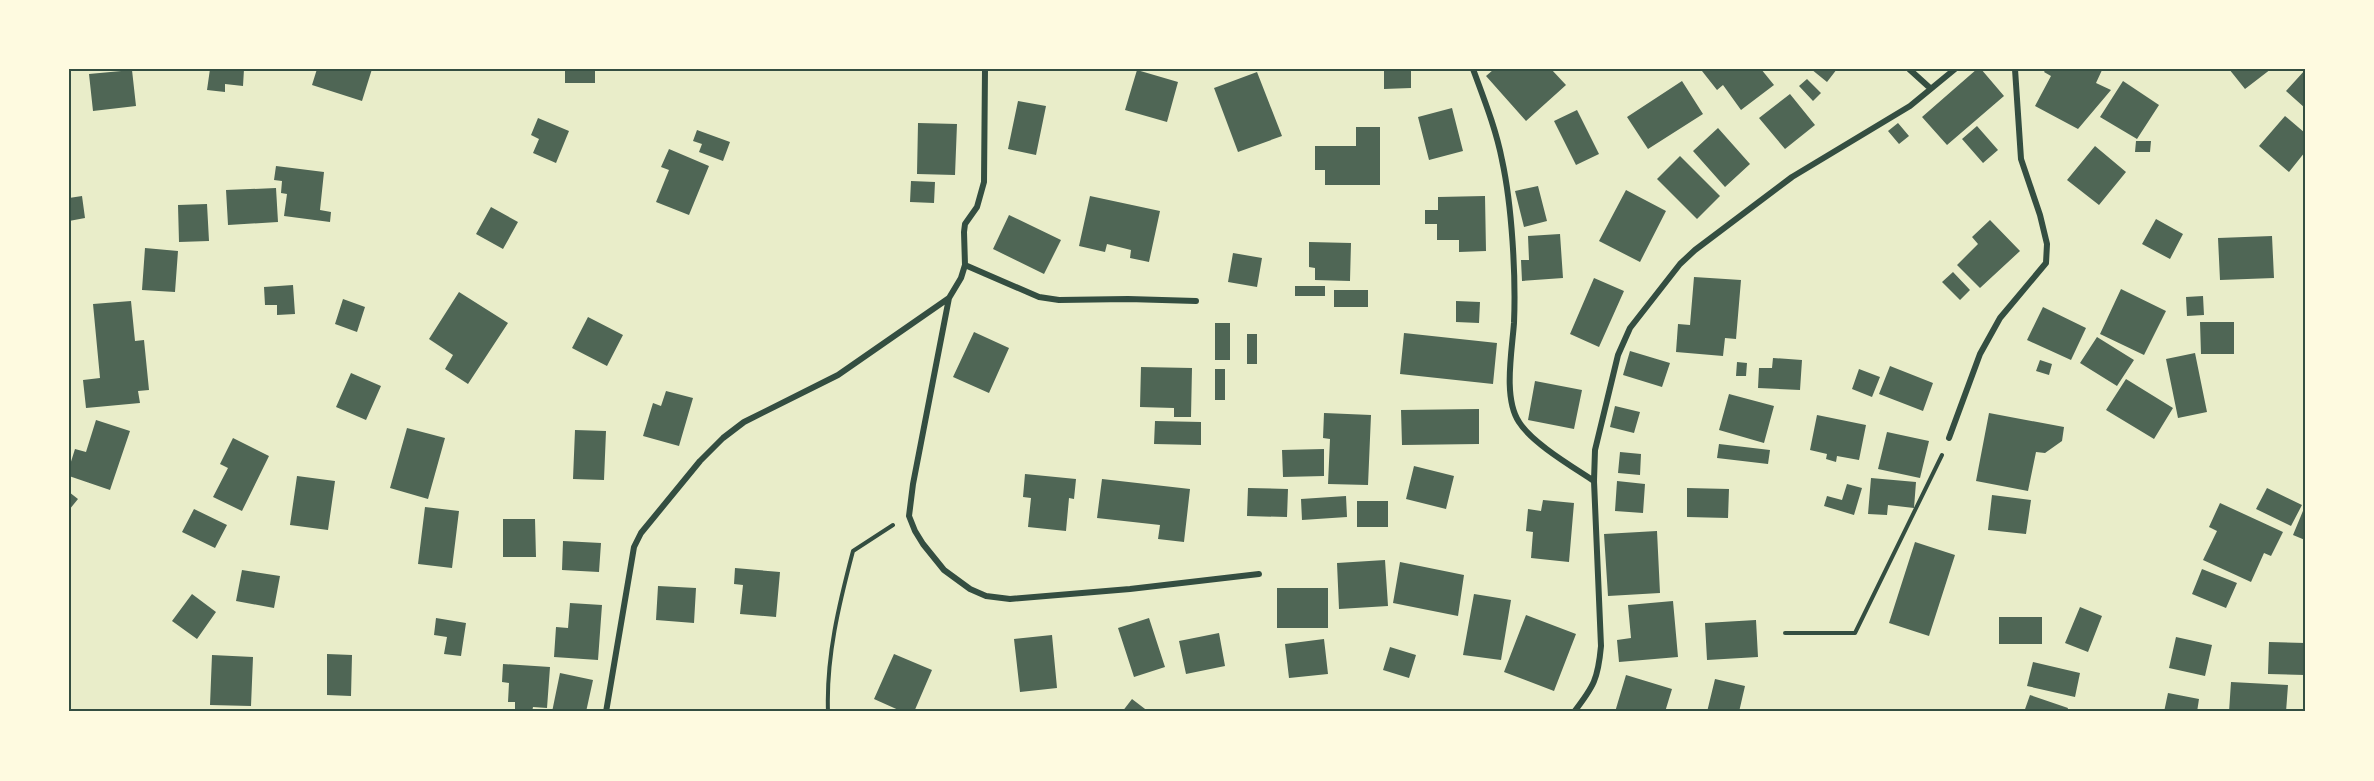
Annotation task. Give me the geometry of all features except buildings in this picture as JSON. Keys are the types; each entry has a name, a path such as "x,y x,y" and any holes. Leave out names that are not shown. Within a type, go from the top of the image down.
{"street":[{"path":"985,69 984,182 977,207 965,224 963,232 965,265 961,278 949,298 913,484 909,516 919,537 944,570 970,589 986,596 1010,599 1130,589 1259,574"},
{"path":"1473,69 1496,137 1506,187 1514,280 1514,322 1510,373 1512,399 1518,422 1544,447 1594,481"},
{"path":"1909,69 1930,88"},
{"path":"1575,712 1592,688 1601,646 1594,481 1595,450 1618,355 1630,327 1680,264 1792,177 1910,106 1955,69"},
{"path":"1950,438 1985,345 2000,318 2046,263 2047,244 2021,159 2014,69"},
{"path":"965,265 1039,297 1059,300 1196,301"},
{"path":"606,712 634,547 641,533 700,461 723,438 744,422 838,375 949,298"}],"path":[{"path":"1785,633 1856,633 1950,438"},
{"path":"828,712 827,682 837,609 853,551 909,516"}]}
